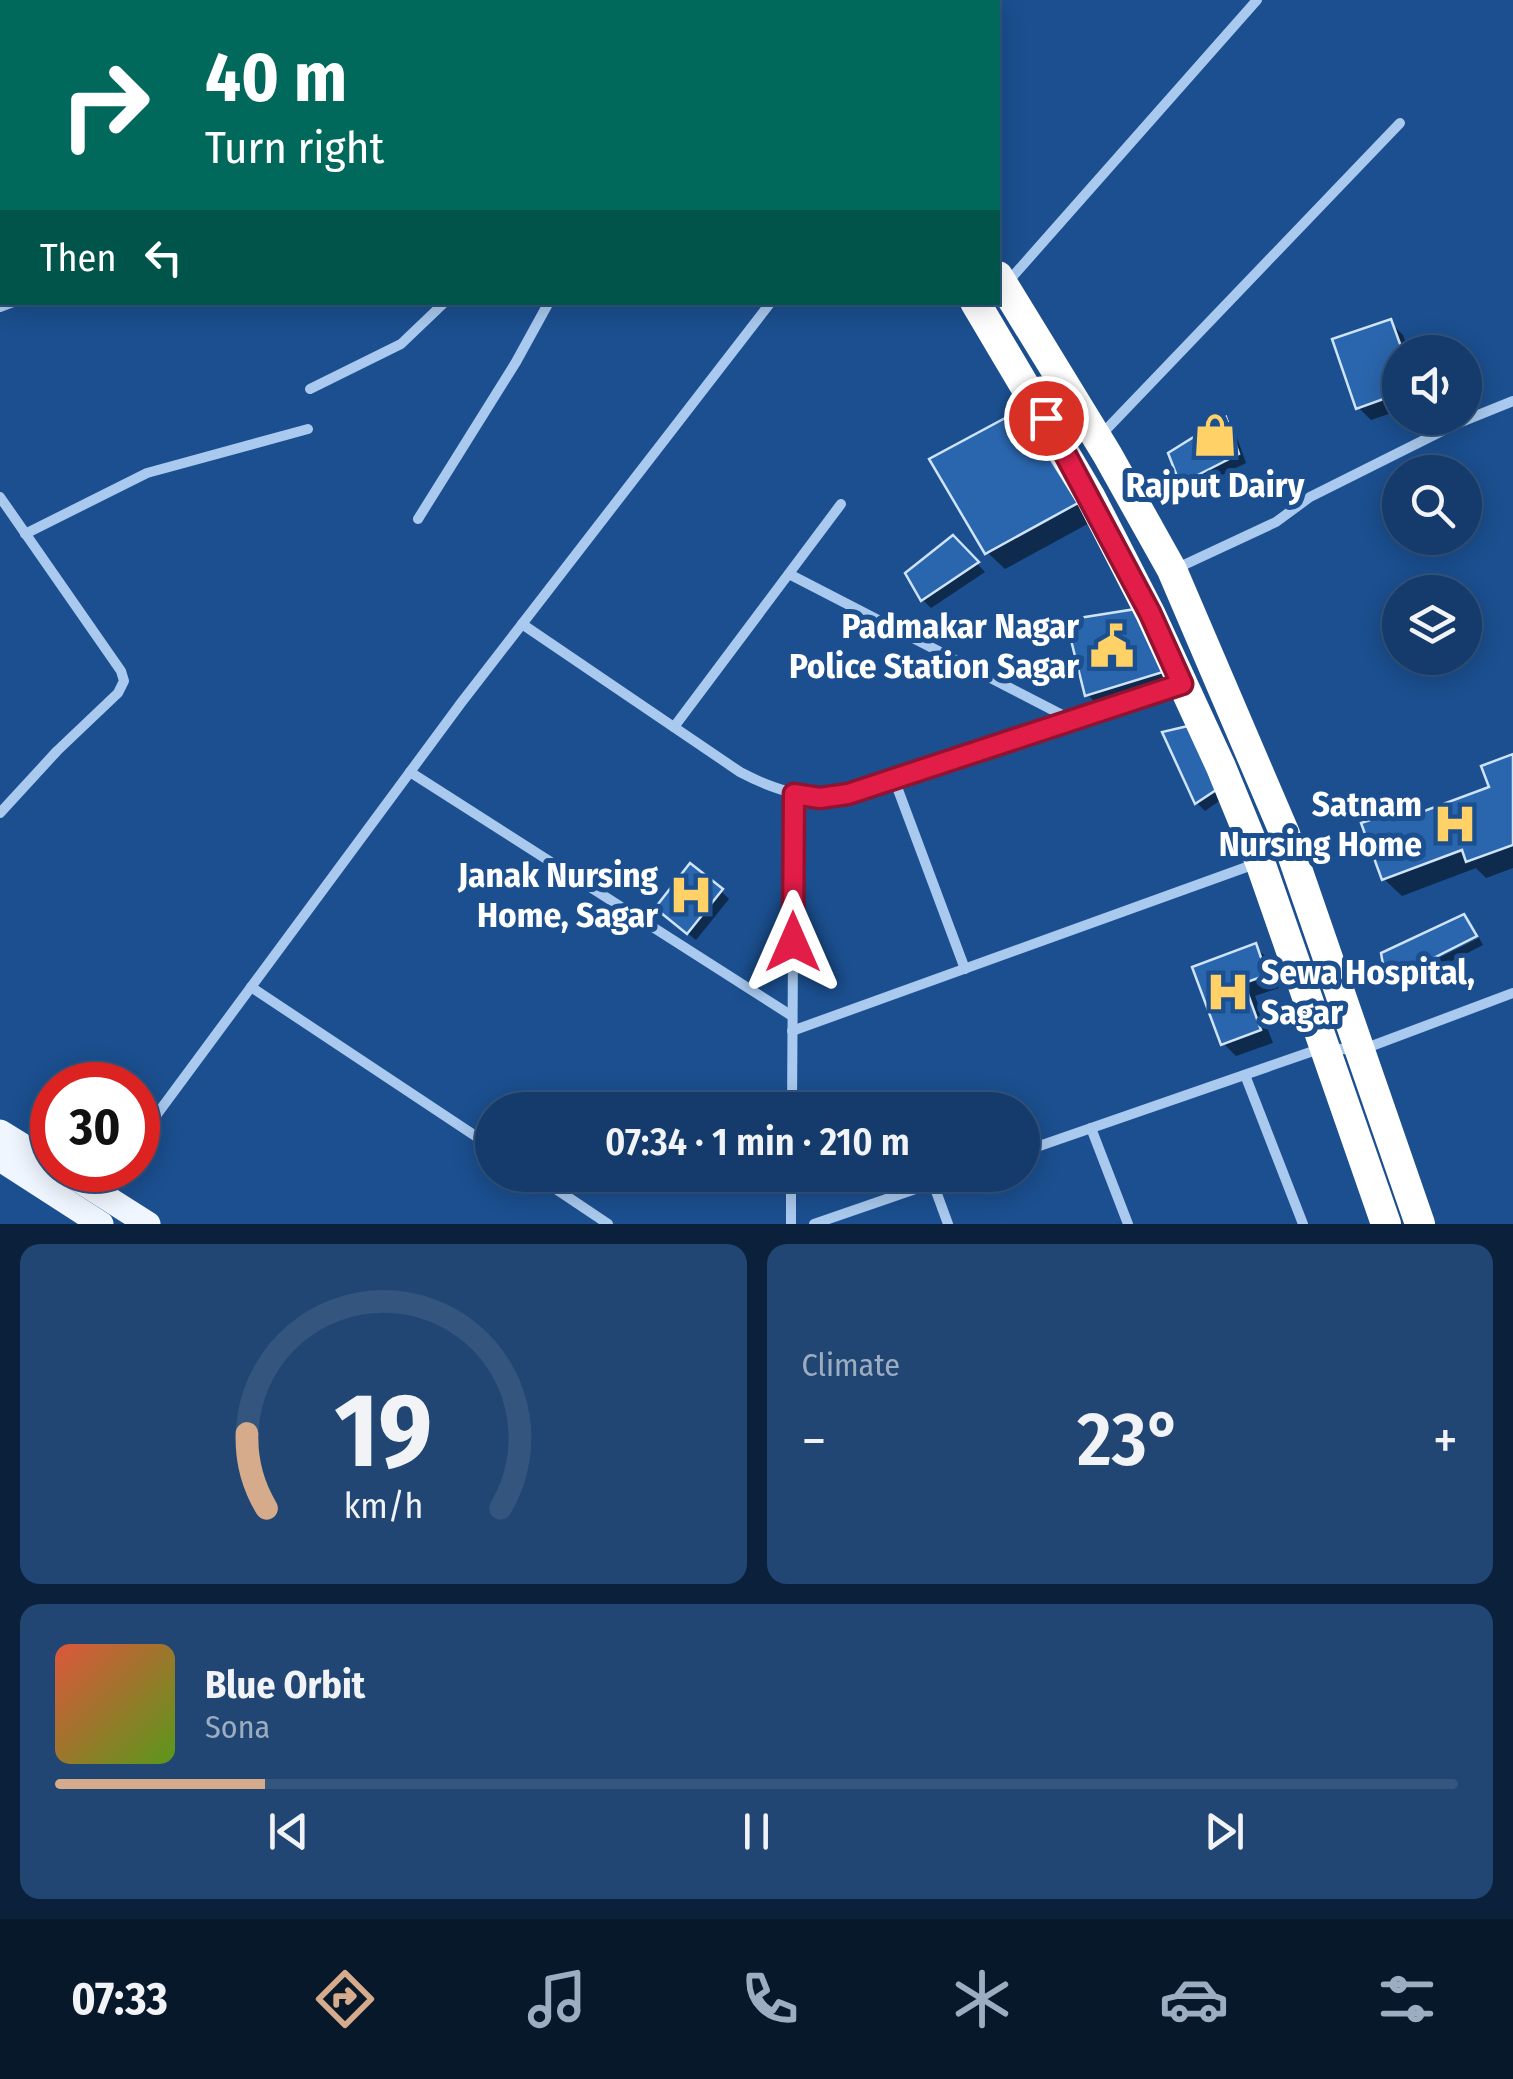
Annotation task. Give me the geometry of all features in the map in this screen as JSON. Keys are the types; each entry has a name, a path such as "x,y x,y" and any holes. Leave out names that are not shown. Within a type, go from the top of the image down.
{"highway":[{"path":"1001,281 1098,439 1172,570 1286,834 1420,1224"},
{"path":"977,305 1091,498 1182,684 1260,862 1386,1224"}],"main road":[{"path":"0,1132 30,1150"},
{"path":"0,1159 94,1209 148,1224"}],"street":[{"path":"1001,281 1258,0"},
{"path":"1098,439 1400,122"},
{"path":"310,390 401,344 442,305"},
{"path":"418,519 548,305"},
{"path":"160,1110 410,772 769,305"},
{"path":"1172,570 1276,522 1310,497 1456,424 1513,401"},
{"path":"26,534 147,474 308,428"},
{"path":"0,496 121,671 124,681 118,694 0,812"},
{"path":"674,727 841,504"},
{"path":"789,574 1073,720"},
{"path":"522,624 740,772 769,787 820,798 848,794 1182,684"},
{"path":"410,772 792,1016"},
{"path":"894,778 965,969"},
{"path":"792,1092 794,794"},
{"path":"792,1031 1260,862"},
{"path":"251,986 475,1136"},
{"path":"1040,1146 1322,1048 1361,1050 1513,993"},
{"path":"1245,1075 1303,1224"},
{"path":"1091,1128 1128,1224"},
{"path":"560,1192 608,1224"},
{"path":"791,1224 792,1192"},
{"path":"814,1224 907,1192"},
{"path":"936,1192 948,1224"}],"building":[{"path":"1391,319 1397,335 1382,335 1382,400 1356,409 1332,339"},
{"path":"1020,410 1078,503 985,554 929,459"},
{"name":"Rajput Dairy","path":"1226,417 1239,454 1180,484 1168,453"},
{"path":"953,535 979,562 921,601 905,573"},
{"name":"Padmakar Nagar Police Station Sagar","path":"1136,609 1163,672 1085,696 1066,620"},
{"path":"1188,726 1219,788 1195,804 1162,732"},
{"path":"1513,754 1513,845 1466,862 1462,850 1382,880 1361,823 1400,810 1403,819 1489,787 1481,766"},
{"path":"690,863 723,889 687,934 655,908"},
{"path":"1464,914 1477,936 1386,982 1381,953"},
{"path":"1256,943 1267,975 1244,983 1261,1030 1221,1045 1192,967"}],"place":[{"name":"Rajput Dairy","path":"1215,435"},
{"name":"Padmakar Nagar Police Station Sagar","path":"1112,646"},
{"name":"Satnam Nursing Home","path":"1455,824"},
{"name":"Janak Nursing Home, Sagar","path":"691,895"},
{"name":"Sewa Hospital, Sagar","path":"1228,992"}],"route":[{"path":"793,942 794,794 820,798 848,794 1182,684 1150,613 1046,418"}]}
